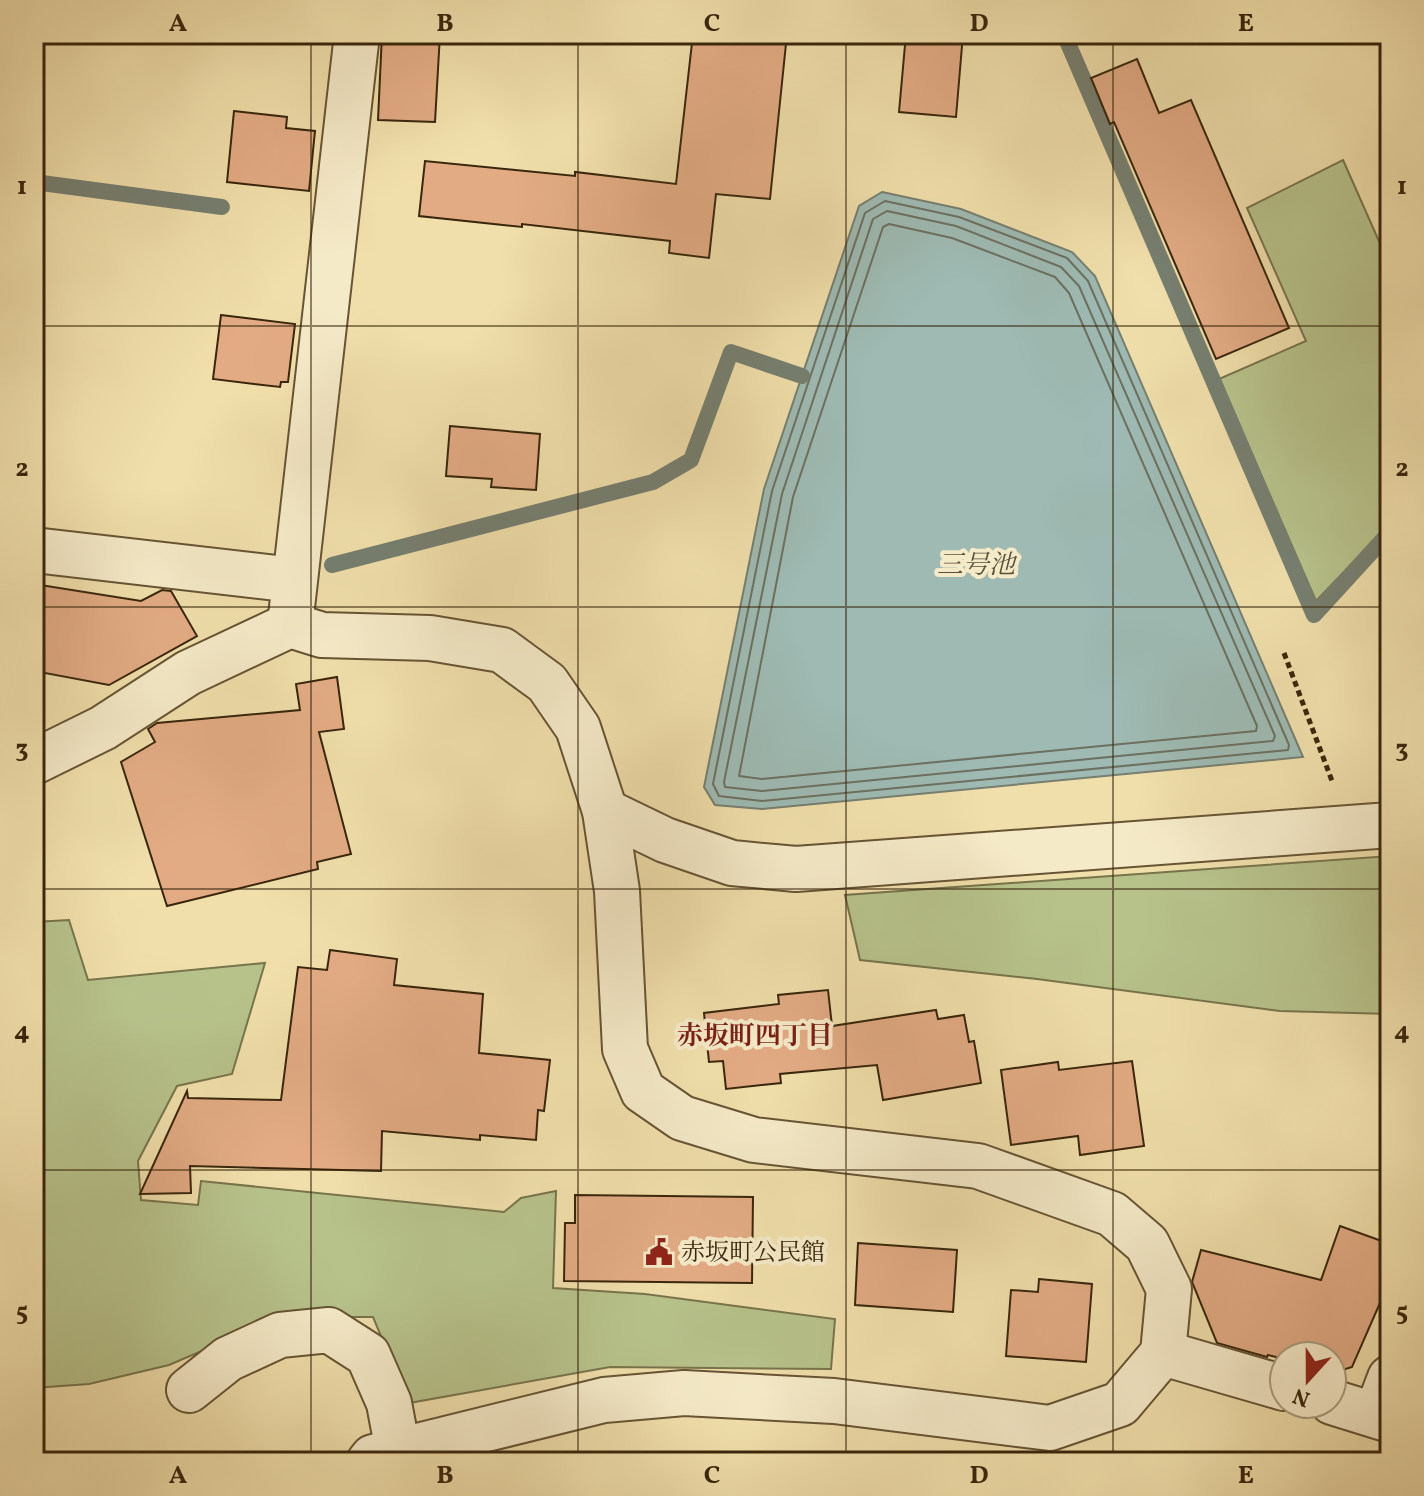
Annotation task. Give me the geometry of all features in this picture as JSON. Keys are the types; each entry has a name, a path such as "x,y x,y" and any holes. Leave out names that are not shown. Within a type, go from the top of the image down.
{"street":[{"path":"290,625 357,34"},
{"path":"34,550 294,580"},
{"path":"34,762 103,728 188,673 290,625 322,635 430,638 502,650 547,683 578,728 605,811 617,891 625,1049 643,1091 682,1118 754,1140 978,1166 1112,1214 1147,1244 1169,1289 1163,1353 1120,1404 1050,1428 834,1401 684,1393 604,1400 384,1456 389,1403 368,1355 329,1330 280,1335 228,1359 189,1390"},
{"path":"605,811 665,840 732,863 796,869 1369,826"},
{"path":"1163,1353 1268,1383"},
{"path":"1348,1403 1385,1404"}],"path":[{"path":"1284,653 1369,826"}],"green space":[{"path":"1343,160 1390,266 1390,524 1316,601 1219,379 1306,341 1247,208"},
{"path":"1390,856 1390,1014 1280,1011 1037,979 860,960 845,895"},
{"path":"69,920 88,980 265,963 232,1074 177,1086 138,1161 141,1200 198,1205 201,1181 504,1212 521,1198 556,1191 553,1288 645,1294 835,1319 831,1369 610,1367 409,1403 373,1317 281,1317 169,1365 89,1384 34,1388 34,922"}],"water":[{"name":"三号池","path":"882,192 961,209 1072,252 1095,276 1303,757 762,809 715,805 704,787 764,489 859,206"}],"building":[{"path":"382,34 440,34 435,122 378,120"},
{"path":"693,34 787,34 770,199 716,194 709,258 669,253 670,241 419,216 425,161 575,176 575,172 676,184"},
{"path":"906,34 963,34 956,117 899,112"},
{"path":"1137,59 1159,113 1191,100 1289,328 1216,359 1114,122 1110,124 1091,78"},
{"path":"234,111 287,117 286,128 315,131 309,191 227,182"},
{"path":"221,315 295,324 288,382 281,382 280,387 213,379"},
{"path":"450,426 540,434 536,490 491,487 492,479 446,476"},
{"path":"34,584 141,601 162,590 171,591 197,636 109,685 34,671"},
{"path":"337,677 344,729 319,732 351,854 317,862 318,869 167,906 121,762 155,742 148,729 157,723 300,710 296,684"},
{"path":"330,950 397,959 394,985 483,994 479,1053 550,1060 544,1111 538,1110 536,1140 480,1135 480,1140 382,1131 381,1171 190,1166 191,1193 140,1194 187,1091 188,1098 281,1100 298,967 327,970"},
{"path":"828,990 832,1026 936,1010 938,1019 964,1015 969,1042 974,1041 981,1083 883,1100 877,1065 780,1074 781,1083 726,1089 723,1061 709,1062 704,1013 779,1004 778,995"},
{"path":"1132,1061 1144,1146 1080,1155 1078,1136 1011,1145 1001,1070 1058,1062 1059,1070"},
{"name":"赤坂町公民館","path":"575,1195 753,1197 752,1283 564,1281 565,1223 575,1223"},
{"path":"1340,1226 1390,1244 1390,1280 1352,1367 1348,1368 1348,1340 1268,1340 1267,1357 1217,1343 1192,1282 1201,1250 1321,1280"},
{"path":"858,1243 957,1250 953,1312 855,1305"},
{"path":"1039,1279 1092,1284 1086,1362 1006,1356 1011,1290 1038,1292"}],"waterway":[{"path":"1064,34 1314,615 1390,532"},
{"path":"34,182 222,207"},
{"path":"332,565 653,482 691,460 731,352 802,376"}],"place":[{"name":"赤坂町公民館","path":"659,1252"}],"district":[{"name":"赤坂町四丁目","path":"755,1035"}]}
